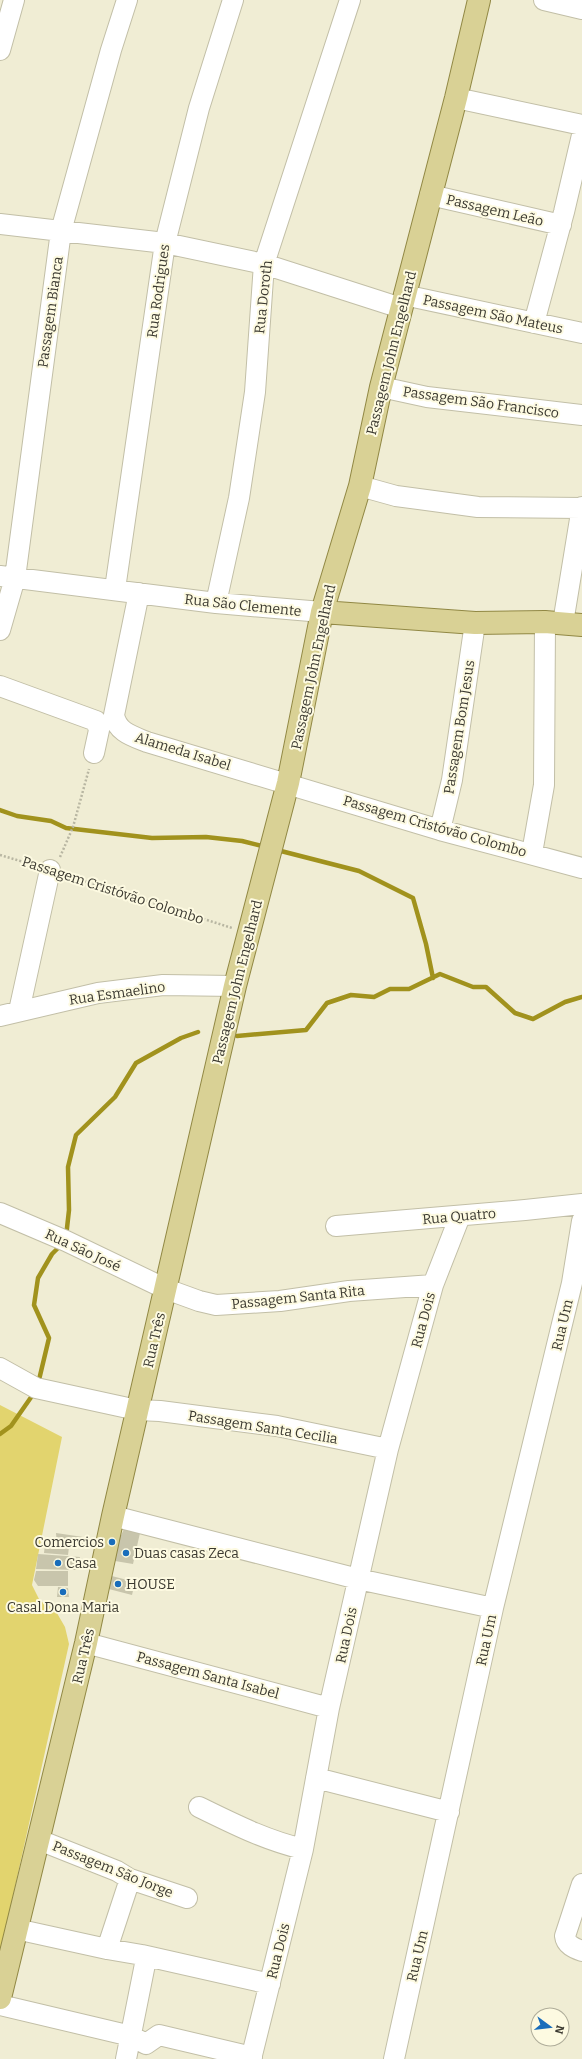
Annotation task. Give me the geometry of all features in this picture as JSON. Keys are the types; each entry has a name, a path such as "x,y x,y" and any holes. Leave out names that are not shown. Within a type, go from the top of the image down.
{"main road":[{"name":"Passagem John Engelhard","path":"166,1289 248,933 288,783 322,612 360,486 380,387 456,98 479,0"},
{"name":"Rua São Clemente","path":"322,612 475,623 563,623"},
{"name":"Rua Três","path":"0,1998 86,1643 112,1516 166,1289"}],"street":[{"path":"0,50 14,0"},
{"name":"Passagem Bianca","path":"0,630 61,231 111,50 127,0"},
{"name":"Rua Rodrigues","path":"115,589 165,243 199,108 233,0"},
{"name":"Rua Doroth","path":"216,603 239,498 255,392 264,264 350,0"},
{"path":"544,0 582,9"},
{"path":"456,98 582,125"},
{"path":"534,323 569,217 582,135"},
{"name":"Passagem Leão","path":"430,195 569,217"},
{"name":"Passagem São Mateus","path":"0,224 165,243 264,264 402,302 534,323 582,333"},
{"name":"Passagem São Francisco","path":"380,387 427,397 582,415"},
{"path":"360,486 419,500 478,507 582,508 563,623 544,785 532,853"},
{"name":"Rua São Clemente","path":"8,577 115,589 216,603 322,612"},
{"name":"Alameda Isabel","path":"139,593 117,697 114,715 115,723 125,733 147,742 288,783"},
{"name":"Passagem Bom Jesus","path":"440,830 452,780 475,623"},
{"path":"0,686 96,721 99,730 94,753"},
{"name":"Passagem Cristóvão Colombo","path":"288,783 440,830 532,853 582,868"},
{"path":"19,1011 52,871"},
{"name":"Rua Esmaelino","path":"0,1016 98,994 163,985 236,986"},
{"name":"Rua Quatro","path":"336,1226 582,1204"},
{"name":"Rua São José","path":"0,1213 66,1241 166,1289"},
{"name":"Rua Dois","path":"252,2058 303,1849 330,1708 388,1449 433,1285 460,1216"},
{"name":"Rua Um","path":"394,2059 493,1608 572,1283 582,1221"},
{"name":"Passagem Santa Rita","path":"166,1289 199,1301 216,1305 280,1301 349,1291 433,1285"},
{"name":"Passagem Santa Cecilia","path":"0,1368 36,1388 137,1410 160,1410 277,1426 388,1449"},
{"path":"112,1516 358,1579 493,1608"},
{"name":"Passagem Santa Isabel","path":"86,1643 330,1708"},
{"path":"316,1778 449,1812"},
{"path":"199,1807 249,1832 275,1842 303,1849"},
{"name":"Passagem São Jorge","path":"39,1840 117,1871 130,1879 188,1898"},
{"path":"107,1950 130,1879"},
{"path":"582,1884 565,1936 565,1941 569,1945 582,1951"},
{"path":"16,1929 107,1950 142,1955 270,1984"},
{"path":"126,2059 146,1964 146,1959 142,1955"},
{"path":"0,2005 131,2036 146,2044 159,2035 252,2058"}],"path":[{"path":"52,871 73,827 94,753"},
{"name":"Passagem Cristóvão Colombo","path":"0,855 248,933"}],"shaded area":[{"path":"0,1405 62,1437 32,1585 40,1601 54,1608 65,1627 69,1644 0,1954"}],"building":[{"name":"Duas casas Zeca","path":"124,1529 140,1533 133,1564 115,1561 117,1544"},
{"path":"56,1533 83,1537 83,1545 57,1544"},
{"path":"45,1544 69,1547 68,1555 44,1553"},
{"name":"Casa","path":"38,1554 80,1557 78,1570 36,1569"},
{"path":"36,1571 68,1571 68,1586 38,1586 34,1580"},
{"name":"HOUSE","path":"104,1574 135,1582 132,1595 101,1587"},
{"name":"Casal Dona Maria","path":"58,1587 68,1588 69,1597 57,1597"}],"waterway":[{"path":"0,810 17,816 51,821 66,828 152,838 206,837 242,841 266,847"},
{"path":"277,850 359,871 413,898 426,944 433,978"},
{"path":"237,1036 306,1030 327,1003 351,995 374,997 390,989 409,989 440,974 473,987 486,987 515,1013 533,1019 565,1002 582,997"},
{"path":"66,1237 69,1210 68,1167 76,1135 115,1097 136,1063 181,1038 198,1032"},
{"path":"38,1384 49,1338 34,1305 38,1278 52,1254 62,1244"},
{"path":"0,1434 11,1426 34,1393"}],"place":[{"name":"Comercios","path":"112,1542"},
{"name":"Duas casas Zeca","path":"126,1553"},
{"name":"Casa","path":"58,1563"},
{"name":"HOUSE","path":"118,1584"},
{"name":"Casal Dona Maria","path":"63,1592"}]}
